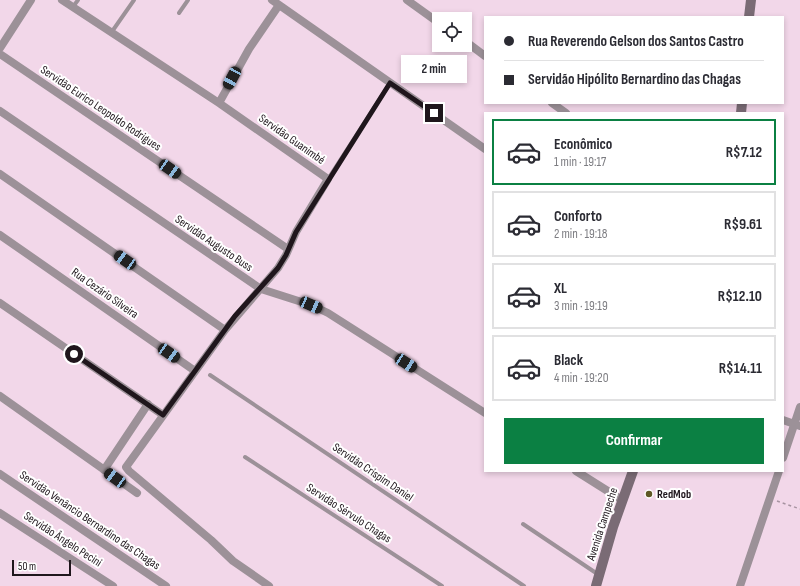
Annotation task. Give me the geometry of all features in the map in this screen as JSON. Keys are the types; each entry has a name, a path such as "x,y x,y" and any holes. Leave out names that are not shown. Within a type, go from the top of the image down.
{"main road":[{"path":"749,16 751,0"},
{"name":"Avenida Campeche","path":"596,586 622,500 633,472"}],"street":[{"path":"0,48 31,0"},
{"name":"Servidão Guanimbé","path":"62,0 72,8 219,103 328,179 296,232 278,268 225,330 127,464 126,469 246,571 269,586"},
{"path":"407,0 432,18"},
{"path":"219,103 275,2 484,148"},
{"path":"472,46 484,55"},
{"name":"Servidão Eurico Leopoldo Rodrigues","path":"0,54 288,249"},
{"path":"553,104 565,112"},
{"name":"Servidão Augusto Buss","path":"0,111 261,289 319,308 484,412"},
{"path":"0,174 225,330"},
{"name":"Rua Cezário Silveira","path":"0,236 195,371"},
{"path":"0,303 163,415"},
{"path":"0,396 137,493"},
{"path":"104,470 148,404"},
{"path":"784,456 797,425 800,407"},
{"path":"784,420 797,425"},
{"path":"578,472 622,500"},
{"path":"740,586 779,472"},
{"name":"Servidão Venâncio Bernardino das Chagas","path":"0,474 166,586"},
{"name":"Servidão Ângelo Pecini","path":"0,513 113,586"}],"lane":[{"path":"72,8 78,0"},
{"path":"111,33 134,0"},
{"path":"179,13 188,0"},
{"path":"328,179 390,83"},
{"name":"Servidão Crispim Daniel","path":"210,375 524,586"},
{"name":"Servidão Sérvulo Chagas","path":"245,457 442,586"},
{"path":"523,524 599,575"}],"path":[{"path":"770,498 800,509"}],"place":[{"name":"RedMob","path":"649,494"}],"route":[{"path":"74,354 163,415 235,316 261,289 278,268 286,255 296,232 328,179 390,83 434,113"}]}
